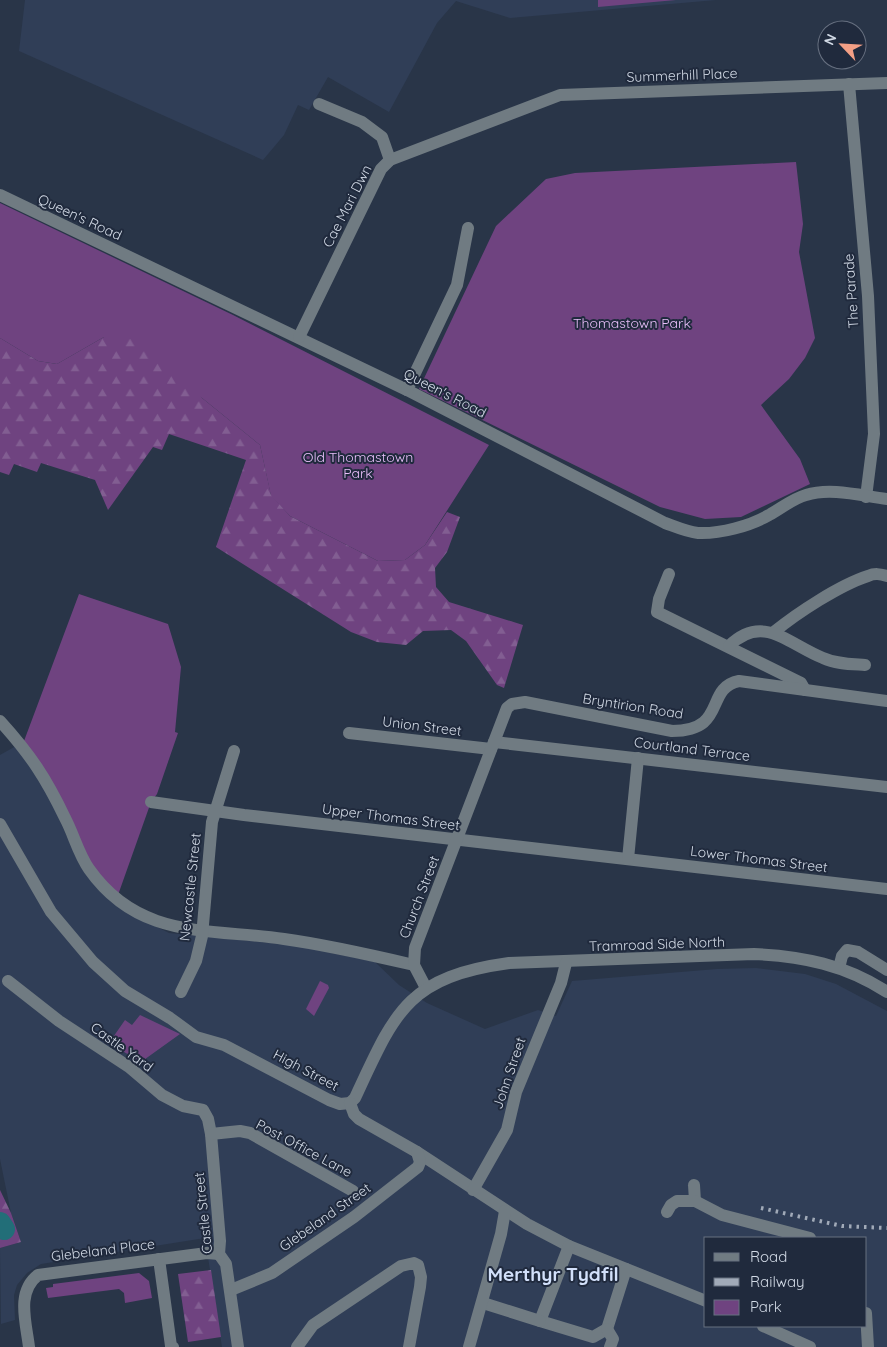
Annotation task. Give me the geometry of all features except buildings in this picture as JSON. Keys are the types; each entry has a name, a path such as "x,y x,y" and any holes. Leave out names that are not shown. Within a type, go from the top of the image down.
{"street":[{"name":"Summerhill Place","path":"520,111 560,95 887,82"},
{"name":"The Parade","path":"849,84 868,296 874,434 866,496"},
{"path":"319,104 362,122 382,137 390,160"},
{"name":"Cae Mari Dwn","path":"299,337 381,169 390,160 520,111"},
{"name":"Queen's Road","path":"0,195 299,337 407,390 665,523 681,529 699,533 731,529 768,516 788,502 807,494 831,492 887,499"},
{"path":"407,390 457,285 468,228"},
{"path":"669,574 659,599 657,612 802,683 805,690"},
{"path":"774,632 788,620 826,597 868,576 878,574 887,576"},
{"path":"729,646 739,636 756,630 774,632 825,659 865,666"},
{"name":"Bryntirion Road","path":"493,745 507,708 512,704 525,702 672,731 690,731 705,722 715,708 720,693 729,683 739,681 887,700"},
{"path":"0,721 29,753 66,820 76,846 90,869 106,888 124,903 160,923 181,929 293,940 414,965 426,988 398,1015 387,1030 356,1098 350,1103"},
{"name":"Union Street","path":"349,732 493,745"},
{"name":"Courtland Terrace","path":"493,745 638,758 887,787"},
{"name":"Church Street","path":"414,965 415,948 493,745"},
{"name":"Newcastle Street","path":"181,992 196,961 202,932 212,822 234,751"},
{"path":"628,859 638,758"},
{"name":"Upper Thomas Street","path":"151,802 628,859"},
{"name":"High Street","path":"0,824 50,912 92,962 125,991 170,1018 196,1037 224,1045 329,1100 340,1104 350,1103 354,1114 359,1119 417,1152 505,1211 569,1246 704,1300"},
{"name":"Lower Thomas Street","path":"628,859 887,889"},
{"path":"839,968 842,956 847,950 858,952 887,970"},
{"name":"Tramroad Side North","path":"426,988 446,978 481,967 509,963 566,963 754,954 802,958 839,968 855,974 887,992"},
{"name":"John Street","path":"473,1190 496,1153 507,1130 516,1092 529,1056 561,983 566,963"},
{"name":"Castle Yard","path":"8,981 59,1021 129,1067 162,1095 183,1106 203,1110 208,1118 211,1134"},
{"name":"Post Office Lane","path":"211,1134 240,1131 250,1133 353,1191"},
{"name":"Castle Street","path":"211,1134 220,1241 219,1254 226,1264 238,1347"},
{"name":"Glebeland Street","path":"231,1290 272,1273 354,1217 418,1167 420,1162 417,1152"},
{"path":"694,1185 694,1201"},
{"path":"667,1212 676,1201 694,1201 722,1215 806,1237"},
{"path":"470,1347 505,1211"},
{"path":"540,1321 569,1246"},
{"name":"Glebeland Place","path":"29,1347 24,1298 28,1285 38,1275 207,1253 219,1254"},
{"path":"158,1259 172,1347"},
{"path":"298,1347 313,1325 401,1266 414,1263 418,1265 421,1277 410,1347"},
{"path":"482,1303 540,1321 599,1343 607,1329 626,1269"},
{"path":"765,1327 810,1347"},
{"path":"867,1327 868,1347"},
{"path":"607,1329 613,1338 610,1347"}],"shaded area":[{"path":"25,0 716,0 510,18 456,1 437,23 389,112 328,77 309,110 298,105 284,135 263,160 19,51"},
{"path":"16,746 42,780 80,866 98,889 118,907 169,933 293,945 375,962 399,985 427,1003 485,1029 538,1010 556,1016 572,981 717,969 756,968 805,974 836,984 887,1011 887,1347 222,1347 205,1238 41,1264 27,1273 17,1285 14,1295 15,1320 1,1324 0,1248 21,1242 11,1213 0,1159 0,755"}],"green space":[{"path":"598,0 676,0 598,7"},
{"name":"Thomastown Park","path":"796,162 803,224 799,252 815,338 805,358 789,379 761,405 800,459 810,484 741,517 705,519 660,507 419,389 496,226 546,179 575,173"},
{"name":"Old Thomastown Park","path":"0,203 233,315 489,445 425,545 405,560 378,561 290,516 271,496 260,445 202,398 104,337 57,364 38,361 0,338"},
{"path":"104,337 143,339 202,398 260,445 271,495 290,516 378,561 405,560 425,545 447,512 460,517 447,552 435,568 436,587 449,602 523,625 504,688 497,685 466,641 451,630 423,631 406,645 377,642 351,632 216,547 246,460 169,434 162,450 153,447 108,510 95,480 41,463 37,472 14,464 9,475 0,472 0,338 38,361 57,364"},
{"path":"79,594 168,624 181,667 175,732 178,733 118,895 91,867 24,741"},
{"path":"320,981 328,985 329,988 314,1016 306,1009"},
{"path":"140,1015 180,1034 141,1062 109,1043 125,1020 132,1025"},
{"path":"0,1190 11,1213 21,1242 0,1248"},
{"path":"211,1270 221,1337 188,1342 178,1274"},
{"path":"139,1273 149,1281 152,1298 125,1303 124,1293 119,1289 48,1298 46,1288 53,1287 53,1284"}],"waterway":[{"path":"0,1223 4,1229"}],"railway":[{"path":"761,1208 842,1226 887,1228"}],"district":[{"name":"Merthyr Tydfil","path":"553,1274"}]}
